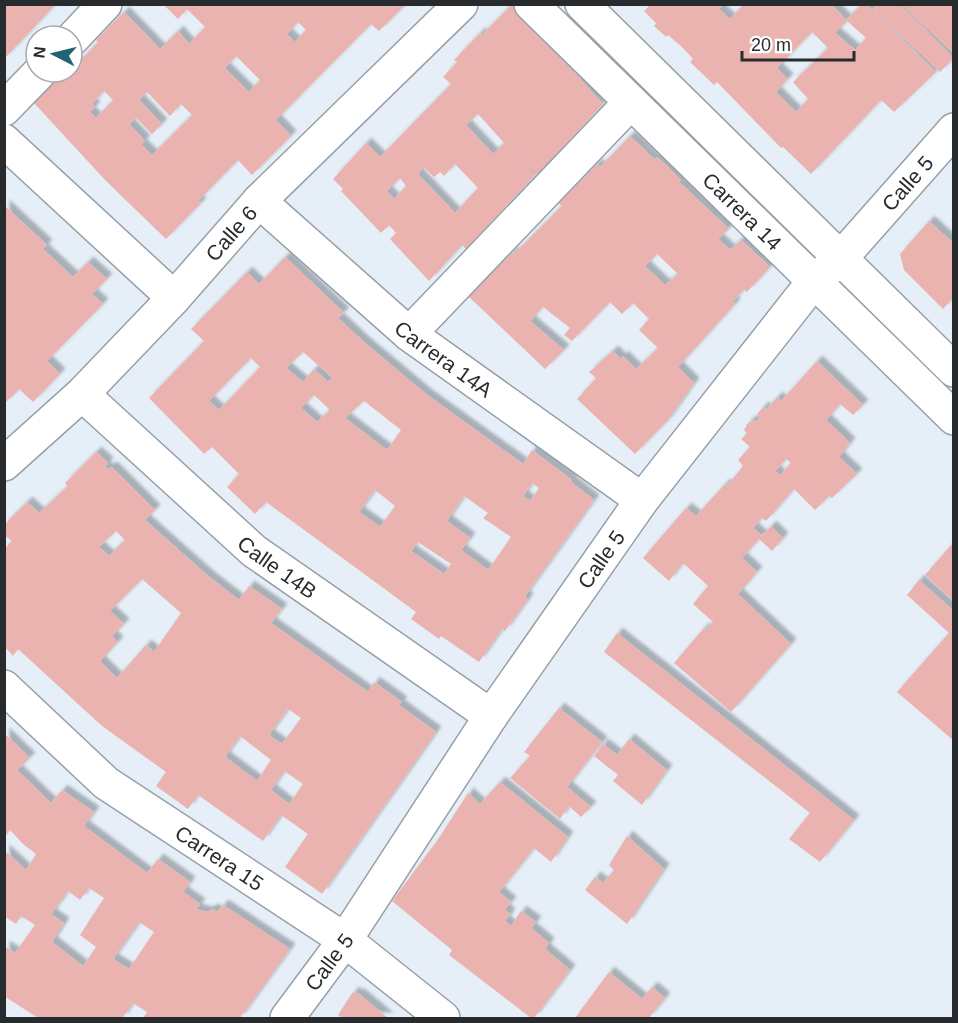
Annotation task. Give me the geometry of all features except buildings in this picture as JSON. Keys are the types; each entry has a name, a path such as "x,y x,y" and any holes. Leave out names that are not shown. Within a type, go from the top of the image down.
{"street":[{"path":"84,26 105,4"},
{"name":"Calle 6","path":"4,464 82,394 174,298 259,201 461,4"},
{"name":"Carrera 14","path":"531,4 954,418"},
{"name":"Carrera 14","path":"582,4 954,370"},
{"path":"4,109 28,84"},
{"path":"409,334 631,102"},
{"name":"Calle 5","path":"287,1018 345,940 491,716 642,500 814,281 840,259 954,130"},
{"path":"4,141 174,298"},
{"name":"Carrera 14A","path":"259,201 409,334 642,500"},
{"name":"Calle 14B","path":"82,394 254,551 491,716"},
{"name":"Carrera 15","path":"4,687 105,783 345,940 443,1018"}]}
